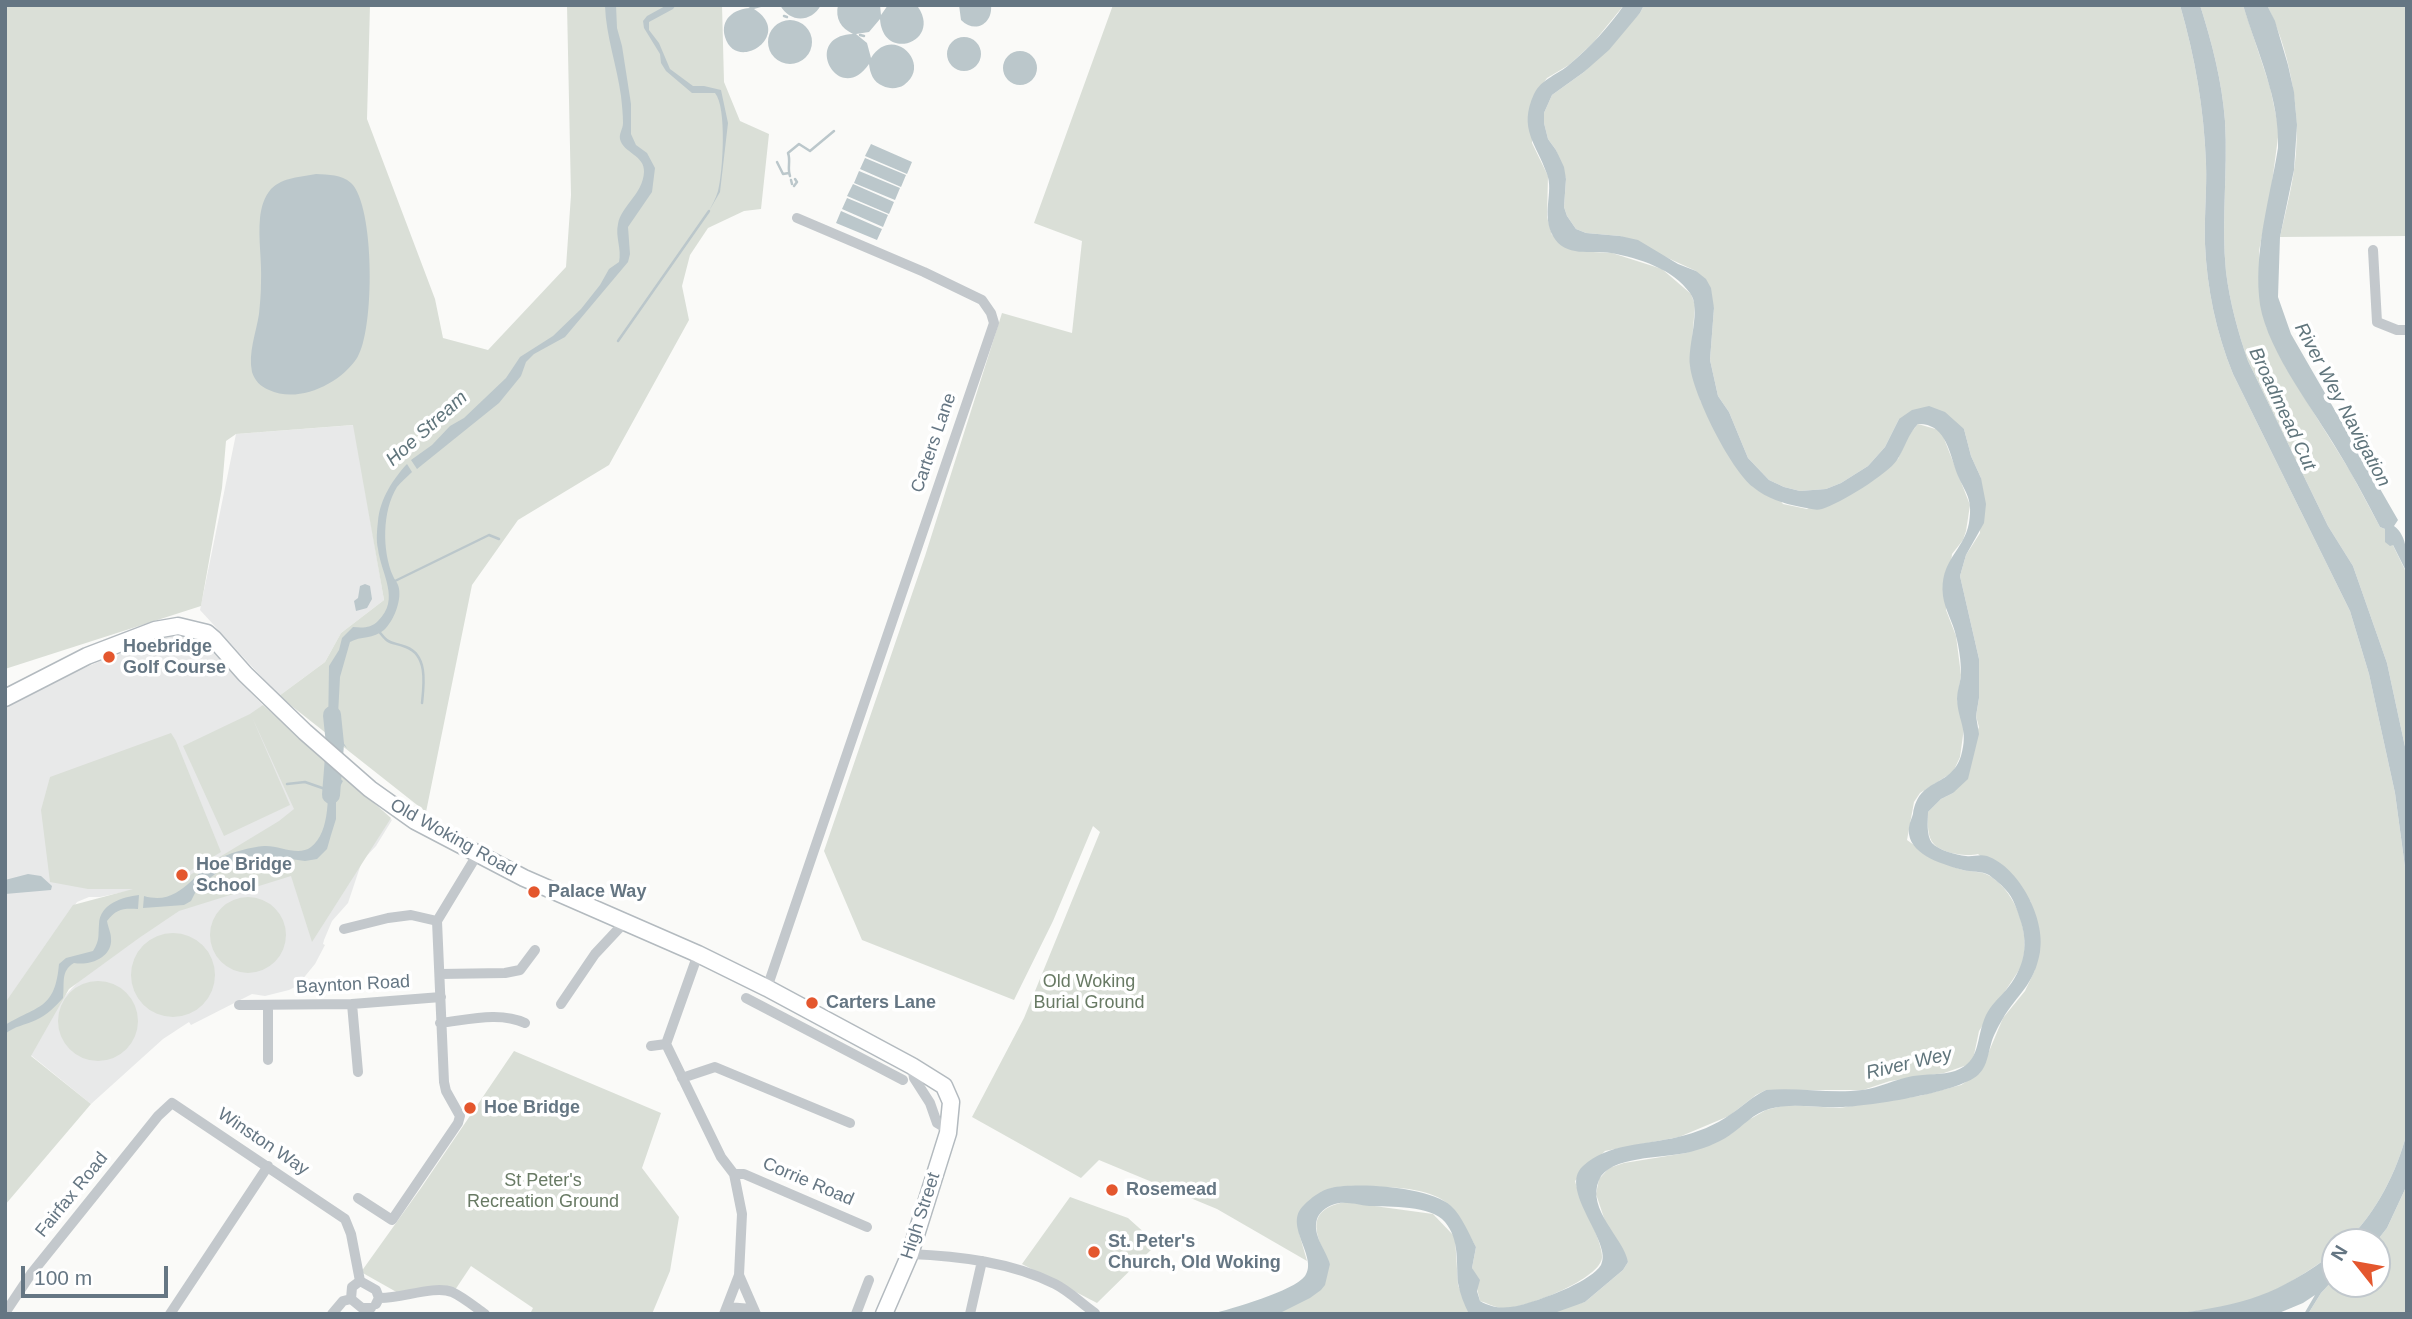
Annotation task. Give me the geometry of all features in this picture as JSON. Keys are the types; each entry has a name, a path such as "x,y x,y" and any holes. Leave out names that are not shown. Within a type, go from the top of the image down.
{"main road":[{"name":"Old Woking Road","path":"5,698 87,656 146,632 178,626 199,630 214,639 305,732 354,775 415,821 477,855 698,954 767,988 912,1066 944,1086 951,1102 950,1123"},
{"name":"High Street","path":"884,1314 910,1254 950,1123"}],"street":[{"name":"Carters Lane","path":"767,988 993,323 991,313 982,300 797,218"},
{"path":"2373,250 2377,322 2397,330 2407,330"},
{"path":"358,1198 392,1220 458,1123 460,1116 444,1082 437,921 477,855"},
{"path":"344,929 411,915 437,921"},
{"path":"561,1004 595,954 625,923"},
{"path":"440,974 505,973 520,970 535,950"},
{"path":"698,954 666,1044 721,1157 734,1174 742,1214 739,1275 726,1310 755,1311 739,1275"},
{"name":"Baynton Road","path":"239,1005 352,1004 440,997"},
{"path":"746,998 903,1080"},
{"path":"352,1004 358,1072"},
{"path":"268,1006 268,1060"},
{"path":"440,1023 477,1018 514,1018 525,1023"},
{"path":"825,1039 834,1023"},
{"path":"651,1046 666,1044"},
{"path":"682,1078 715,1067 850,1123"},
{"name":"Winston Way","path":"172,1103 345,1219 349,1226 360,1281"},
{"name":"Fairfax Road","path":"5,1313 31,1273 158,1116 172,1103"},
{"path":"170,1314 268,1166"},
{"name":"Corrie Road","path":"734,1174 744,1174 867,1227"},
{"path":"910,1254 982,1261 1030,1273 1057,1285 1095,1313"},
{"path":"970,1314 982,1261"},
{"path":"856,1314 869,1280"},
{"path":"360,1281 376,1290 379,1298 372,1311 362,1308 351,1299 352,1287 360,1281"},
{"path":"379,1298 437,1290 449,1291 485,1314"},
{"path":"332,1314 343,1301 351,1299"}],"shaded area":[{"path":"616,5 617,28 631,104 631,134 636,145 647,153 655,168 652,192 628,227 628,262 565,337 534,354 526,362 521,376 499,403 417,469 411,460 432,445 450,426 464,418 506,378 520,357 553,336 581,309 609,269 619,262 618,224 623,211 640,187 644,172 641,162 625,148 620,139 623,123 621,96 605,6"},
{"path":"667,5 676,5 649,22 649,30 659,43 670,69 693,86 721,90 728,123 720,192 709,211 718,191 721,170 723,140 719,100 715,93 692,93 666,71 661,63 660,54 644,28 643,21"},
{"path":"745,5 768,5 754,9 765,19 768,30 766,39 759,47 740,52 731,47 724,31 726,20 730,16 739,10 750,8"},
{"path":"780,5 821,5 812,15 800,19 789,15"},
{"path":"838,5 880,5 881,15 888,5 918,7 923,19 923,30 909,43 891,41 883,33 880,19 869,32 856,34 867,43 871,58 880,48 890,45 907,51 914,67 912,77 904,85 891,88 880,84 873,77 869,64 858,75 846,78 837,74 830,66 827,56 829,46 837,38 853,34 840,22 837,15"},
{"path":"959,5 991,5 991,12 982,25 972,26 961,20"},
{"path":"1624,5 1644,5 1609,50 1552,95 1544,113 1548,139 1564,167 1564,207 1576,229 1586,233 1638,240 1706,279 1711,288 1714,308 1710,360 1718,396 1729,412 1748,458 1769,480 1784,487 1800,491 1826,489 1868,466 1885,447 1899,419 1912,410 1929,406 1945,412 1964,429 1971,456 1981,478 1986,504 1984,523 1966,555 1960,576 1979,659 1976,716 1979,734 1968,779 1928,812 1928,832 1930,840 1938,848 1962,855 1987,856 2010,871 2028,896 2039,925 2041,939 2037,964 2029,982 1997,1029 1982,1070 1971,1080 1936,1092 1873,1104 1769,1109 1709,1146 1686,1153 1625,1162 1605,1172 1596,1191 1597,1202 1628,1262 1623,1270 1585,1302 1557,1312 1469,1314 1458,1283 1453,1236 1439,1216 1399,1207 1341,1203 1327,1207 1317,1219 1316,1231 1330,1264 1325,1285 1321,1290 1278,1314 1211,1314 1247,1304 1299,1282 1305,1276 1308,1260 1298,1231 1298,1213 1320,1192 1343,1186 1411,1190 1427,1194 1451,1206 1462,1220 1476,1247 1472,1268 1480,1280 1477,1291 1480,1301 1486,1304 1511,1307 1558,1292 1588,1277 1601,1265 1603,1255 1600,1243 1577,1188 1577,1176 1583,1166 1593,1158 1615,1149 1699,1131 1725,1118 1766,1090 1862,1090 1913,1076 1945,1073 1964,1067 1977,1048 1986,1015 2017,975 2023,958 2023,932 2017,909 1999,883 1989,875 1963,870 1930,858 1916,848 1909,834 1916,802 1928,788 1950,774 1961,756 1964,739 1957,699 1961,676 1960,654 1944,601 1943,584 1948,564 1966,533 1970,506 1944,438 1933,428 1918,424 1892,466 1862,488 1822,509 1788,504 1764,495 1744,478 1734,464 1714,430 1698,394 1690,366 1695,308 1690,293 1674,277 1644,262 1611,253 1579,252 1564,248 1553,236 1548,220 1549,181 1530,135 1530,106 1541,84 1585,51"},
{"name":"Broadmead Cut","path":"2180,5 2200,5 2219,77 2226,140 2226,272 2241,339 2248,361 2328,526 2353,566 2387,663 2407,756 2407,882 2395,793 2369,674 2350,611 2233,374 2217,326 2206,261 2206,163 2201,103"},
{"path":"2243,5 2267,5 2275,21 2294,92 2297,125 2294,170 2280,237 2278,297 2291,334 2398,520 2394,526 2404,541 2407,573 2393,545 2385,542 2385,529 2380,527 2345,463 2277,353 2262,314 2259,259 2278,148 2278,130 2266,76"},
{"path":"790,20 806,26 812,42 806,58 790,64 774,58 768,42 774,26"},
{"path":"964,37 976,42 981,54 976,66 964,71 952,66 947,54 952,42"},
{"path":"1020,51 1032,56 1037,68 1032,80 1020,85 1008,80 1003,68 1008,56"},
{"path":"871,144 912,162 907,174 865,156"},
{"path":"865,158 906,175 901,187 860,169"},
{"path":"859,171 900,188 895,200 854,183"},
{"path":"316,174 343,178 351,183 359,196 365,216 370,269 367,322 357,358 340,376 305,393 280,394 258,383 251,365 261,294 260,214 266,196 276,185 292,178"},
{"path":"853,184 894,202 889,214 847,196"},
{"path":"847,198 888,215 883,227 842,209"},
{"path":"841,211 882,229 877,240 836,223"},
{"path":"354,425 384,600 341,633 325,662 279,696 200,610 236,434"},
{"path":"407,464 412,472 397,487 392,497 385,531 389,566 399,590 397,609 388,626 380,633 350,642 340,677 338,735 347,748 328,732 329,666 339,650 342,638 353,627 367,627 385,613 389,595 377,546 378,521 388,490"},
{"path":"360,586 370,586 372,599 367,608 356,611 354,601 358,598"},
{"name":"Hoe Bridge School","path":"180,634 206,645 327,773 392,820 376,846 362,861 348,903 332,921 324,940 325,945 315,964 297,986 265,996 252,994 191,1025 189,1022 163,1039 91,1104 32,1056 9,1041 63,998 97,961 138,889 89,897 77,902 5,1009 5,707 32,690 103,660 104,662 116,658 119,654 159,636"},
{"path":"328,769 343,781 336,794 336,819 327,849 317,859 305,861 269,856 231,862 198,887 191,901 184,905 143,908 144,896 157,898 178,892 212,863 227,855 264,846 294,851 311,847 322,832 325,822"},
{"path":"28,874 41,876 52,886 51,890 5,894 5,880"},
{"path":"139,895 138,909 120,910 107,921 111,936 108,951 93,962 74,963 67,970 63,998 57,1005 40,1018 5,1034 5,1025 36,1009 49,998 54,990 59,964 66,958 93,951 98,941 103,911 119,900"},
{"path":"2407,1132 2407,1185 2387,1228 2359,1228 2384,1191"},
{"path":"2321,1262 2321,1293 2308,1314 2304,1314 2315,1295 2279,1313 2173,1314 2220,1307 2259,1296"}],"green space":[{"path":"5,5 370,5 367,119 435,299 443,338 488,350 566,267 571,195 567,5 722,5 724,82 740,121 769,134 761,209 744,211 708,228 690,255 682,286 689,320 609,465 518,520 472,585 426,812 279,696 325,662 341,633 384,600 353,425 236,434 226,441 222,488 201,606 5,669"},
{"name":"Old Woking Burial Ground","path":"1113,5 1624,5 1593,43 1569,65 1547,78 1534,96 1532,143 1548,176 1547,217 1552,235 1593,252 1612,253 1662,269 1691,294 1695,305 1690,365 1701,402 1783,504 1807,509 1898,459 1908,436 1918,424 1939,430 1943,436 1970,505 1963,540 1952,554 1946,610 1956,636 1961,675 1957,700 1964,728 1960,757 1953,772 1920,793 1914,802 1907,840 1948,865 1990,876 2008,893 2020,916 2025,942 2021,967 1979,1031 1970,1064 1944,1073 1890,1081 1863,1090 1766,1090 1729,1116 1679,1137 1605,1151 1575,1181 1602,1257 1589,1275 1541,1299 1511,1308 1501,1308 1480,1301 1472,1268 1476,1247 1453,1209 1425,1192 1393,1188 1331,1188 1299,1233 1307,1261 1217,1209 1099,1160 1081,1178 972,1117 1024,1018 1100,832 1093,826 1053,921 1014,1000 862,940 824,851 925,556 1002,313 1072,333 1082,241 1034,223"},
{"path":"1644,5 2180,5 2201,103 2206,163 2206,261 2217,326 2233,374 2350,611 2369,674 2395,793 2407,882 2407,1132 2403,1147 2384,1191 2359,1228 2321,1228 2321,1261 2277,1289 2239,1304 2173,1314 1540,1314 1585,1302 1623,1270 1628,1262 1605,1221 1596,1194 1599,1179 1609,1168 1686,1153 1731,1134 1766,1110 1786,1105 1839,1108 1919,1096 1961,1085 1980,1073 2003,1018 2025,991 2035,970 2031,902 1978,854 1945,851 1934,844 1928,830 1928,812 1941,799 1953,793 1979,727 1976,716 1979,659 1960,576 1966,555 1980,533 1981,478 1971,456 1964,429 1899,419 1885,447 1868,466 1841,483 1826,489 1800,491 1769,480 1748,458 1729,412 1718,396 1710,360 1714,308 1696,271 1620,236 1586,233 1576,229 1567,216 1564,207 1566,179 1556,150 1548,139 1544,113 1552,95 1584,72 1640,13"},
{"path":"2200,5 2243,5 2270,87 2279,130 2259,251 2266,326 2286,368 2350,471 2380,527 2385,529 2407,574 2407,756 2387,663 2353,566 2328,526 2248,361 2238,328 2226,272 2224,106 2216,62"},
{"path":"2267,5 2407,5 2407,236 2280,237 2295,163 2296,115 2291,77 2281,39"},
{"path":"263,705 391,818 312,942 291,876 179,911 69,989 31,1056 91,1104 5,1205 5,1003 73,905 133,889 88,889 50,882 41,810 50,777 171,733 221,852 180,877 190,875 294,809 252,717 290,805 224,836 183,746"},
{"path":"241,897 255,897 269,903 280,914 286,935 283,950 275,962 255,973 241,973 227,967 216,956 210,942 210,928 216,914 227,903"},
{"path":"173,933 196,940 208,952 215,975 208,998 196,1010 173,1017 150,1010 138,998 131,975 138,952 150,940"},
{"path":"98,981 113,984 126,993 135,1006 138,1021 135,1036 126,1049 113,1058 98,1061 83,1058 70,1049 61,1036 58,1021 61,1006 70,993 83,984"},
{"name":"St Peter's Recreation Ground","path":"514,1051 661,1113 642,1168 679,1217 670,1271 652,1314 530,1314 533,1308 471,1266 455,1290 400,1294 361,1272"},
{"path":"2407,1185 2407,1314 2308,1314 2321,1293 2321,1298 2391,1298 2391,1228 2387,1228"},
{"path":"1070,1197 1128,1218 1157,1244 1097,1303 1022,1264"},
{"path":"1345,1202 1433,1214 1455,1237 1458,1285 1470,1314 1278,1314 1330,1264 1316,1226 1323,1211"}],"waterway":[{"path":"860,35 864,36"},
{"path":"790,176 788,153 799,144 810,151 834,131"},
{"path":"777,162 783,174 789,173"},
{"path":"794,186 797,182 795,179"},
{"path":"791,180 792,184"},
{"path":"618,341 709,211"},
{"path":"395,581 489,535 499,539"},
{"path":"378,630 387,640 406,647 418,656 423,671 422,703"},
{"name":"Hoe Stream","path":"331,795 335,744 332,715"},
{"path":"287,784 305,782 328,790"}],"place":[{"name":"Hoebridge Golf Course","path":"109,657"},
{"name":"Hoe Bridge School","path":"182,875"},
{"name":"Palace Way","path":"534,892"},
{"name":"Carters Lane","path":"812,1003"},
{"name":"Hoe Bridge","path":"470,1108"},
{"name":"Rosemead","path":"1112,1190"},
{"name":"St. Peter's Church, Old Woking","path":"1094,1252"}],"water label":[{"name":"River Wey Navigation","path":"2342,405"},
{"name":"River Wey","path":"1909,1064"}]}
